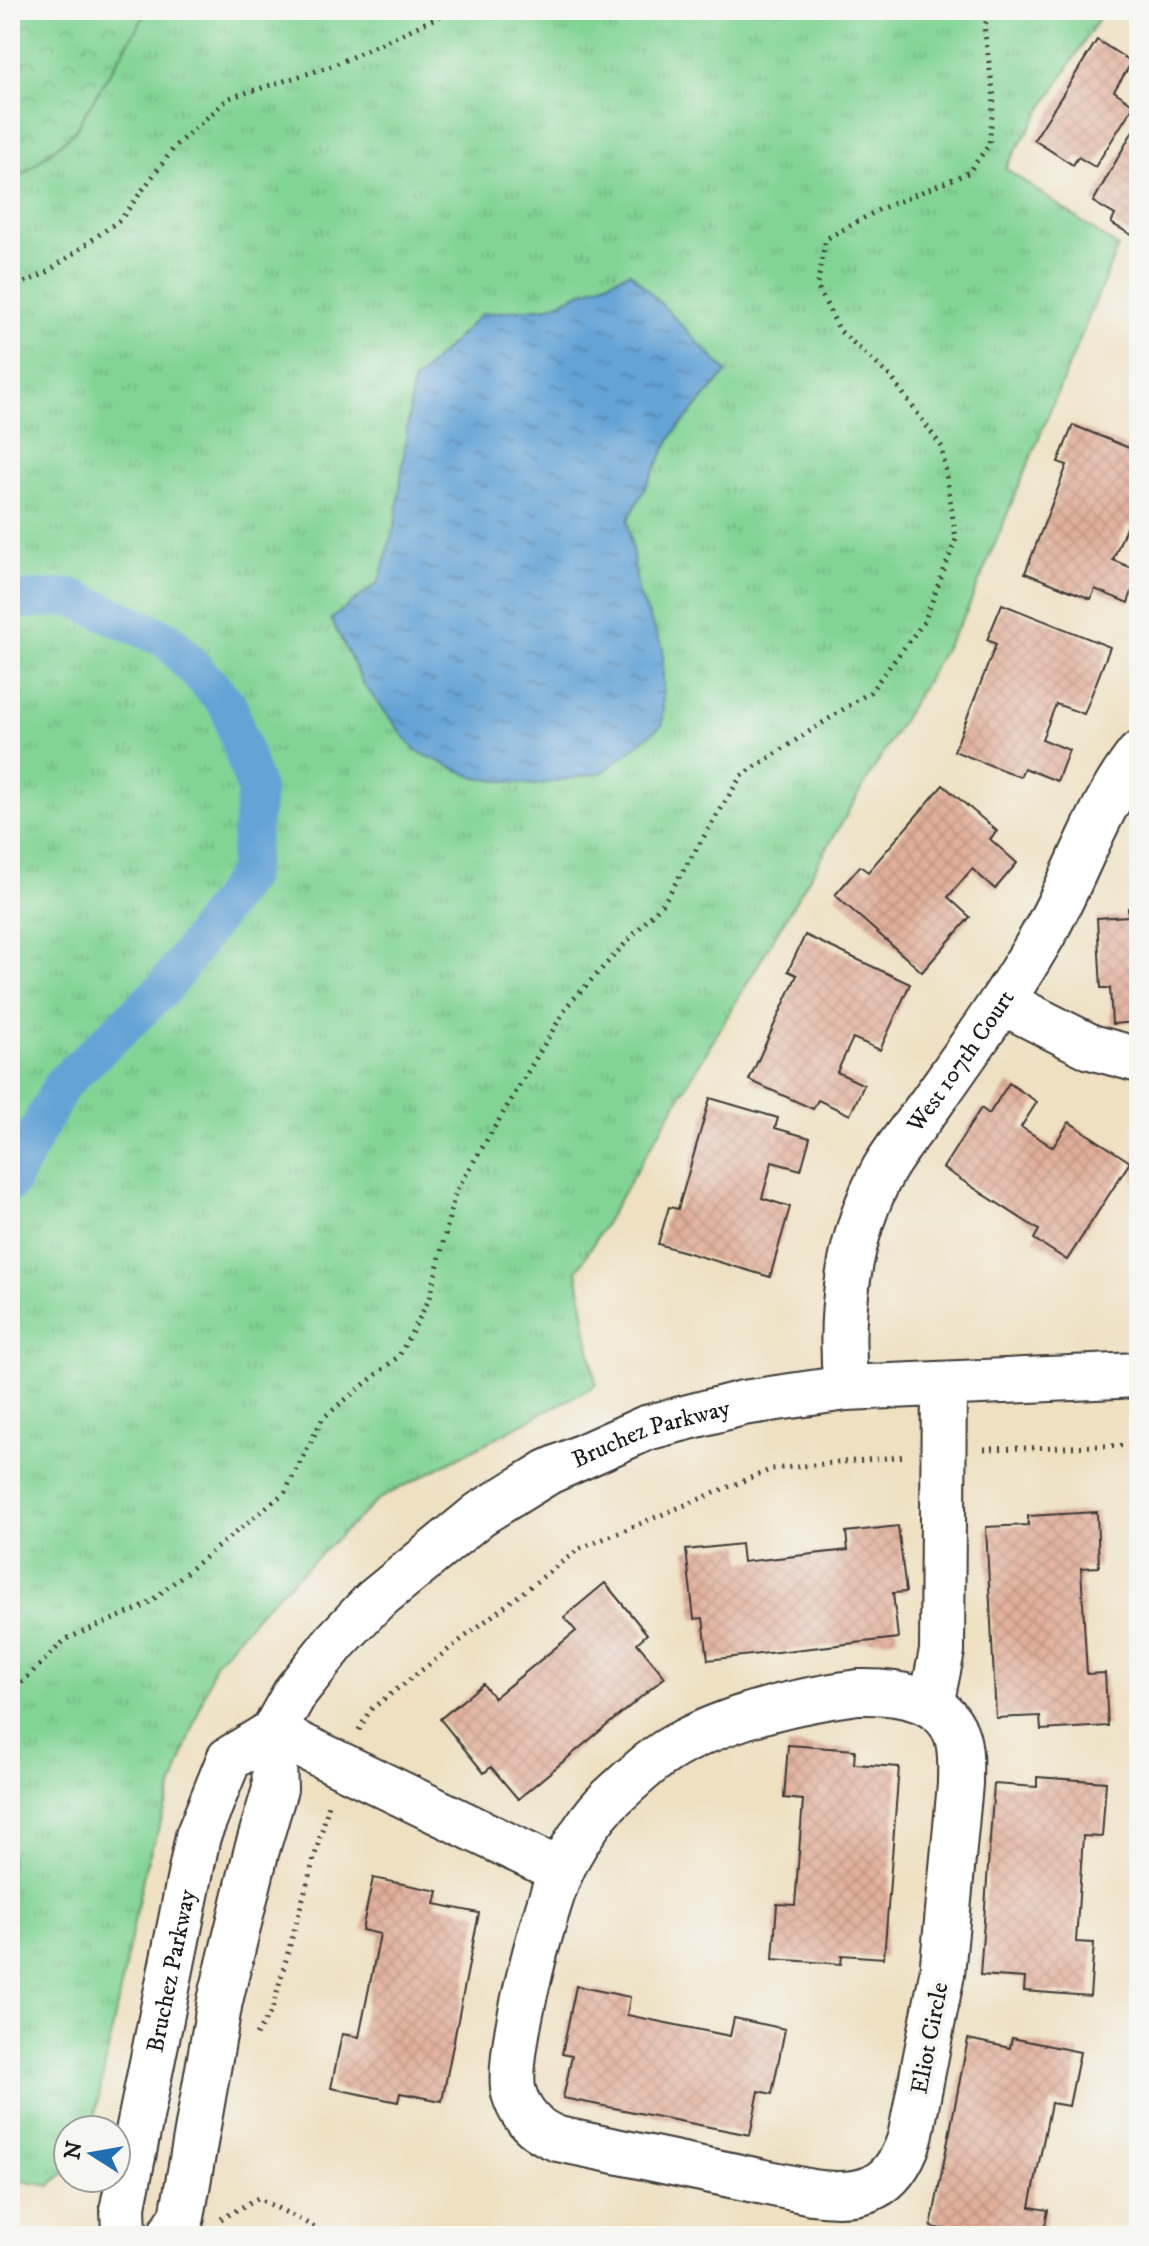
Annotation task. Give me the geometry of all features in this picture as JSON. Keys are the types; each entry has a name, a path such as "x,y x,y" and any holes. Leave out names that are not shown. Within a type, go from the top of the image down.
{"street":[{"name":"West 107th Court","path":"846,1388 842,1350 844,1308 864,1216 885,1168 1002,1002 1041,940 1115,791 1139,754"},
{"path":"1002,1002 1091,1047 1139,1060"},
{"name":"Bruchez Parkway","path":"124,2236 123,2206 198,1836 229,1759 273,1732 296,1691 335,1642 374,1601 480,1514 548,1472 646,1428 693,1414 743,1403 846,1388 1139,1375"},
{"path":"931,1705 942,1651 944,1384"},
{"name":"Eliot Circle","path":"880,1692 913,1697 931,1705 944,1716 955,1732 960,1754 960,1784 942,1974 910,2138 904,2157 877,2187 840,2196 812,2192 558,2139 540,2132 526,2117 512,2084 518,2027 546,1910 561,1871 607,1801 656,1758 683,1741 750,1715 809,1699 880,1692"},
{"path":"169,2236 182,2217 220,2001 275,1789 273,1732 561,1871"}],"path":[{"path":"10,289 46,273 121,219 176,145 229,98 332,66 453,10"},
{"path":"10,1694 66,1639 145,1606 285,1492 323,1418 399,1356 430,1298 455,1193 568,1005 664,902 741,776 870,692 924,622 956,539 942,447 891,377 840,331 817,286 826,239 880,209 968,173 989,145 994,98 984,27 991,10"},
{"path":"248,2047 272,2010 340,1765 370,1710 579,1549 772,1469 945,1452 1139,1445"},
{"path":"213,2223 258,2198 324,2232 347,2236"}],"green space":[{"path":"10,10 148,10 73,133 10,185"},
{"path":"148,10 1104,10 1005,168 1118,247 967,611 577,1271 596,1385 379,1499 264,1607 215,1663 145,1868 95,2114 52,2114 50,2186 10,2179 10,185 73,133"}],"water":[{"path":"630,272 727,372 674,433 628,520 638,592 663,648 663,724 603,772 536,785 476,778 416,751 364,685 331,619 379,582 396,520 413,382 481,314 548,307"}],"building":[{"path":"1097,40 1132,62 1114,91 1134,105 1095,167 1078,157 1073,165 1034,140"},
{"path":"1139,120 1139,239 1111,223 1115,215 1093,202"},
{"path":"1073,425 1139,452 1139,530 1127,525 1113,560 1139,571 1128,603 1095,589 1091,599 1025,573 1067,465 1058,462"},
{"path":"1002,604 1110,647 1084,714 1056,704 1042,739 1069,750 1057,781 1024,768 1020,777 954,751 996,644 987,640"},
{"path":"943,785 997,831 990,839 1017,863 995,889 972,869 948,897 970,917 922,972 835,895 860,866 868,872"},
{"path":"1139,907 1139,1022 1112,1024 1110,988 1101,988 1097,918 1128,916 1128,908"},
{"path":"805,935 910,984 880,1050 853,1038 837,1072 864,1085 850,1115 818,1100 813,1109 749,1080 797,975 788,971"},
{"path":"1009,1083 1037,1102 1021,1127 1053,1147 1069,1122 1130,1162 1067,1260 1034,1239 1039,1230 943,1168 981,1108 989,1114"},
{"path":"710,1098 778,1118 775,1128 810,1138 801,1170 772,1162 762,1198 790,1207 770,1277 658,1244 669,1207 678,1209"},
{"path":"1135,1152 1139,1152 1139,1223 1134,1223"},
{"path":"1097,1512 1099,1567 1081,1568 1087,1674 1105,1673 1108,1726 1041,1730 1040,1716 996,1718 986,1527 1028,1525 1028,1516"},
{"path":"898,1526 906,1592 893,1593 898,1638 708,1660 703,1618 694,1619 686,1550 741,1544 743,1562 848,1550 846,1532"},
{"path":"605,1583 647,1634 637,1643 665,1677 518,1799 491,1767 484,1773 440,1719 483,1684 494,1698 576,1631 564,1617"},
{"path":"788,1745 855,1750 854,1764 899,1767 884,1958 842,1955 841,1964 773,1959 777,1904 795,1905 803,1800 784,1798"},
{"path":"1037,1777 1106,1782 1102,1837 1083,1836 1076,1942 1094,1943 1090,1996 1024,1991 1025,1978 980,1975 994,1784 1037,1787"},
{"path":"373,1878 438,1891 435,1904 479,1913 442,2101 400,2093 398,2102 331,2088 342,2034 359,2037 380,1934 362,1930"},
{"path":"576,1986 630,1997 627,2015 730,2036 734,2018 785,2029 772,2094 759,2091 750,2135 563,2098 572,2056 562,2054"},
{"path":"1012,2038 1080,2052 1069,2106 1051,2103 1030,2207 1048,2210 1043,2236 974,2236 931,2227 968,2039 1010,2048"}],"waterway":[{"path":"10,601 71,597 168,640 228,705 256,791 247,874 165,987 62,1084 10,1183"}]}
